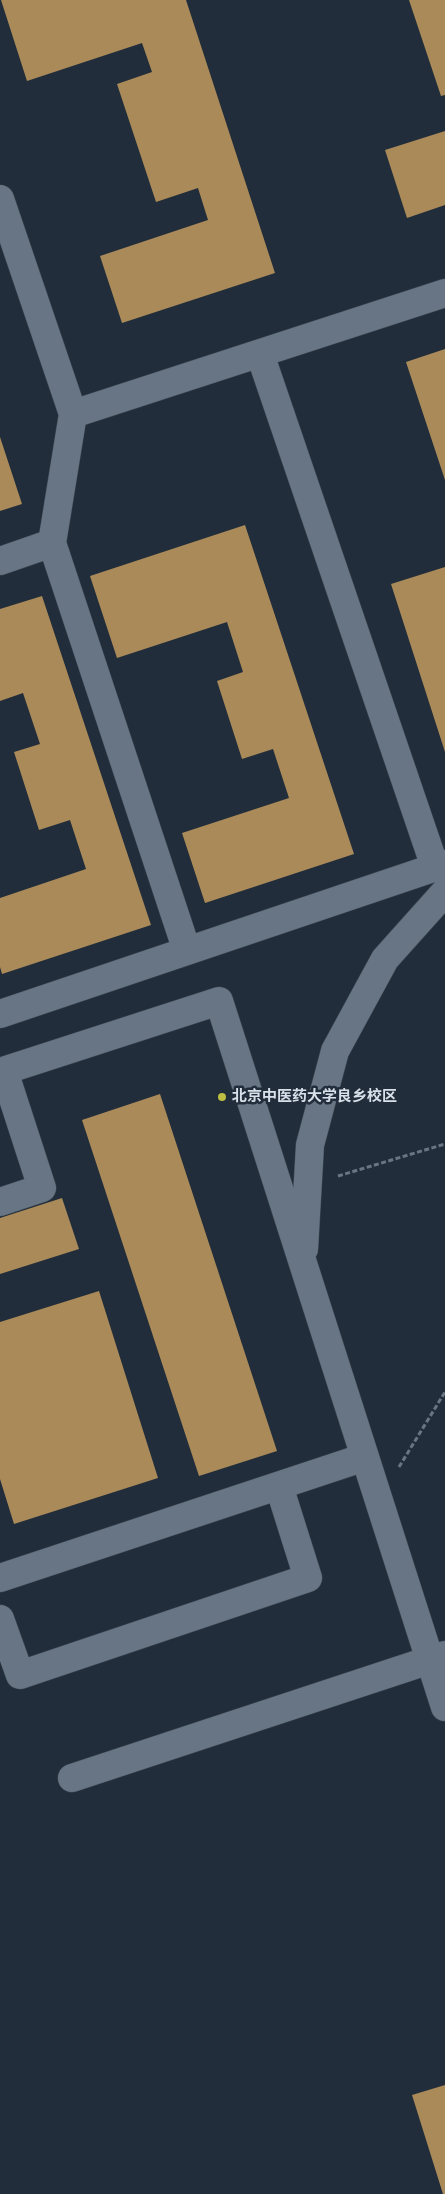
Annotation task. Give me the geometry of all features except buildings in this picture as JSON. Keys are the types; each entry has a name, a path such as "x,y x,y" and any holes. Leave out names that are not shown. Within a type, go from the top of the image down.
{"street":[{"path":"0,199 73,414 52,544 188,951"},
{"path":"73,414 445,293"},
{"path":"260,354 442,874"},
{"path":"0,560 52,544"},
{"path":"0,1014 188,951 442,874"},
{"path":"303,1265 310,1145 335,1051 385,959 442,874"},
{"path":"0,1202 42,1188 2,1072 218,1001 379,1500 438,1657 445,1706"},
{"path":"0,1578 365,1457"},
{"path":"0,1619 20,1675 308,1578 279,1486"},
{"path":"72,1778 438,1657"}],"path":[{"path":"308,1185 445,1144"},
{"path":"379,1500 445,1392"}],"place":[{"name":"北京中医药大学良乡校区","path":"222,1097"}]}
